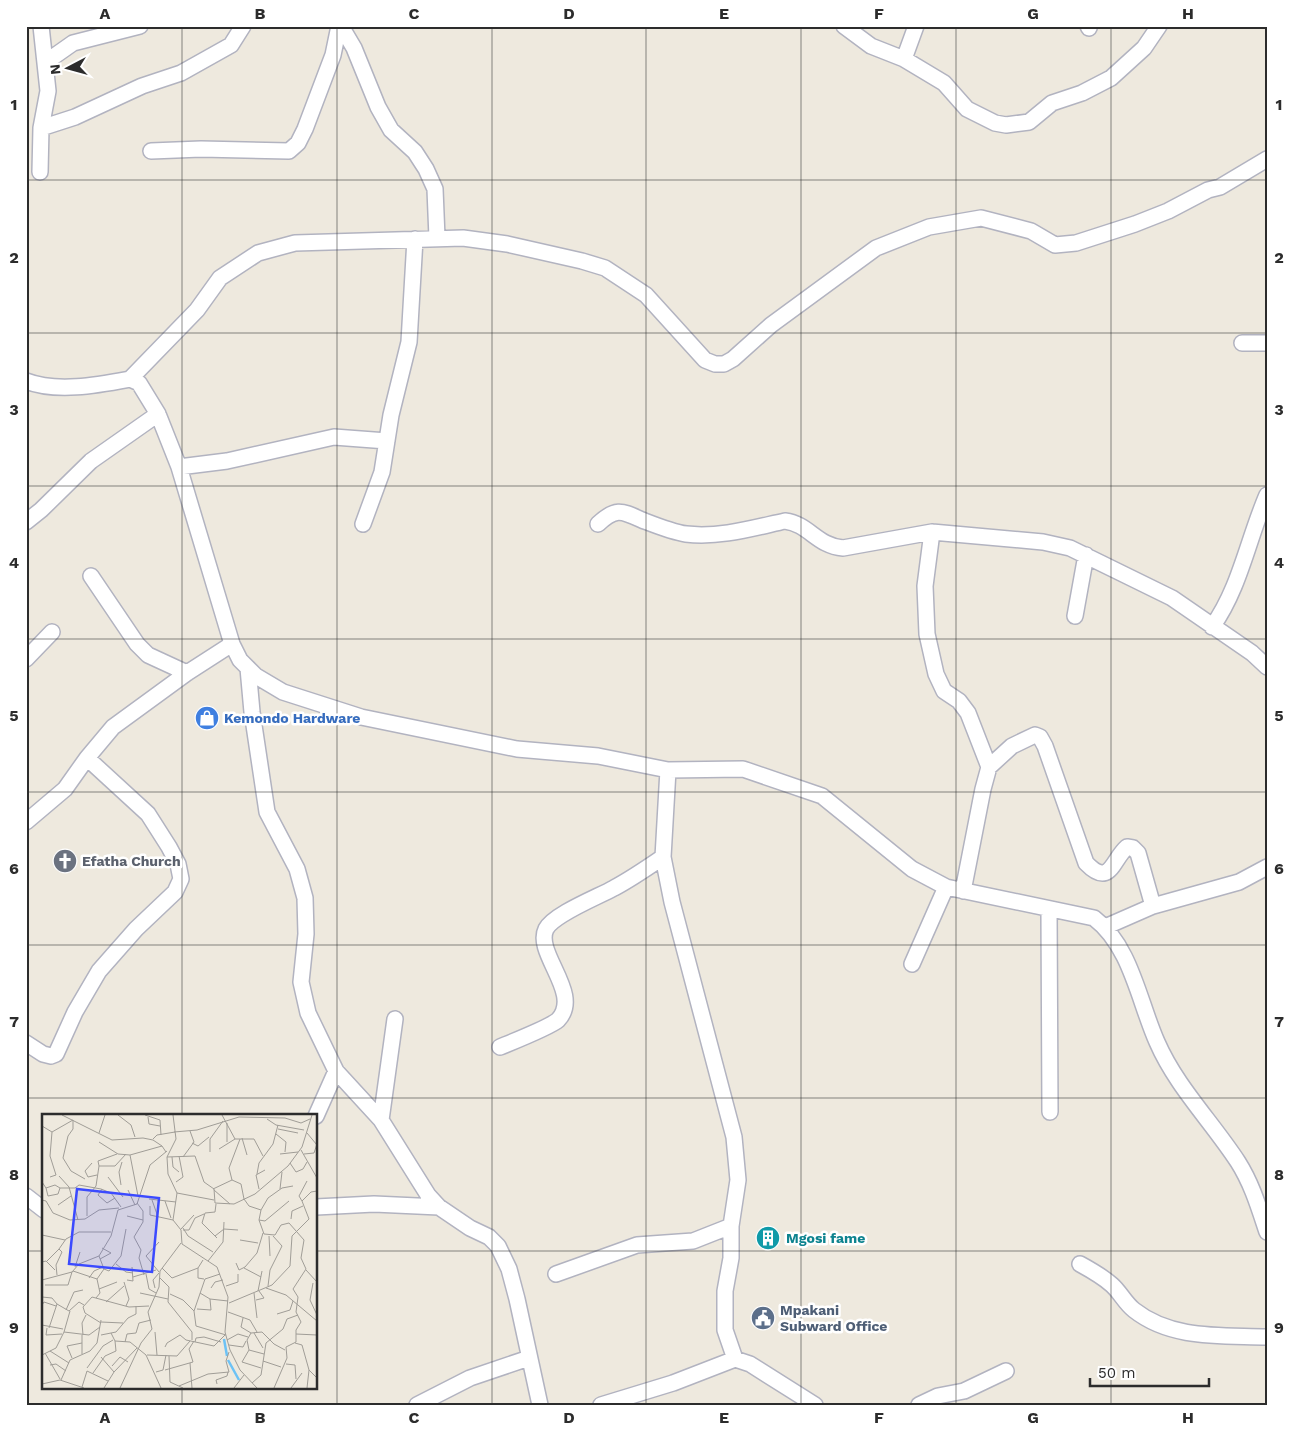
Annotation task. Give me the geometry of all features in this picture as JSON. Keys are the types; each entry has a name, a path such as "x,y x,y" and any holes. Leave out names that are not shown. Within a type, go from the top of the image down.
{"street":[{"path":"40,26 46,62 48,91 41,128 40,172"},
{"path":"46,62 73,44 140,26"},
{"path":"41,128 75,117 142,86 181,73 231,45 243,26"},
{"path":"151,151 201,149 289,151 298,144 305,129 333,55 340,26"},
{"path":"340,26 354,48 378,107 391,130 415,152 426,169 435,189 437,238"},
{"path":"844,26 871,46 904,59 944,83 967,109 994,123 1016,125 1029,122 1052,103 1082,93 1111,78 1144,48 1159,26"},
{"path":"904,59 916,26"},
{"path":"130,380 197,310 220,278 258,253 295,243 463,238 507,244 605,268 646,295 705,360 715,364 724,364 734,359 771,325 876,248 929,227 981,218 1031,232 1055,245 1076,243 1168,211 1208,190 1220,187 1267,159"},
{"path":"363,524 382,472 391,415 409,342 415,239"},
{"path":"1242,343 1267,343"},
{"path":"26,381 37,385 60,386 130,380 139,383 158,414 179,467 232,644 248,668 256,676 284,692 361,717 517,749 598,756 668,770 743,769 822,796 912,869 946,888 1094,918 1105,926 1125,959 1157,1043 1174,1074 1239,1163 1254,1192 1267,1232"},
{"path":"26,522 41,510 91,461 158,414"},
{"path":"179,467 227,461 334,437 387,441"},
{"path":"1212,627 1222,612 1240,571 1254,526 1267,495"},
{"path":"598,524 608,515 620,512 632,514 641,519 686,534 719,534 785,521 796,523 829,547 843,548 932,532 1043,542 1070,548 1172,598 1252,653 1267,667"},
{"path":"932,532 925,586 927,634 934,667 939,684 944,691 959,701 968,713 990,767"},
{"path":"1076,616 1086,555"},
{"path":"91,576 137,644 148,655 187,673"},
{"path":"26,659 52,632"},
{"path":"26,822 65,789 87,758 113,727 187,673 232,644"},
{"path":"248,668 252,712 268,812 297,869 305,898 306,934 301,982 306,1005 336,1071 380,1120 414,1174 439,1207 470,1228 489,1237 498,1246 508,1269 517,1299 540,1405"},
{"path":"963,891 983,790 990,767 1012,746 1029,737 1040,737 1045,746 1086,863 1095,872 1104,874 1110,870 1127,847 1133,848 1138,853 1153,906"},
{"path":"26,1043 43,1054 51,1056 56,1054 75,1012 98,971 136,929 175,892 182,879 174,856 148,814 87,758"},
{"path":"668,770 663,858 672,902 734,1137 738,1180 731,1226 731,1258 725,1291 725,1330 735,1359"},
{"path":"500,1047 558,1020 564,1010 563,988 544,942 546,930 556,920 616,888 663,858"},
{"path":"1105,926 1153,906 1239,882 1267,867"},
{"path":"912,964 946,888"},
{"path":"1050,910 1050,1112"},
{"path":"380,1120 395,1018"},
{"path":"317,1114 336,1071"},
{"path":"26,1196 42,1208"},
{"path":"318,1207 374,1204 439,1207"},
{"path":"556,1274 637,1245 693,1241 731,1226"},
{"path":"1080,1264 1112,1285 1125,1302 1136,1312 1166,1328 1196,1335 1267,1336"},
{"path":"417,1405 470,1378 529,1358"},
{"path":"601,1405 664,1386 735,1359 750,1364 815,1405"},
{"path":"919,1405 938,1396 964,1391 1006,1371"}],"place":[{"name":"Kemondo Hardware","path":"207,718"},
{"name":"Efatha Church","path":"65,861"},
{"name":"Mgosi fame","path":"768,1238"},
{"name":"Mpakani Subward Office","path":"763,1318"}]}
